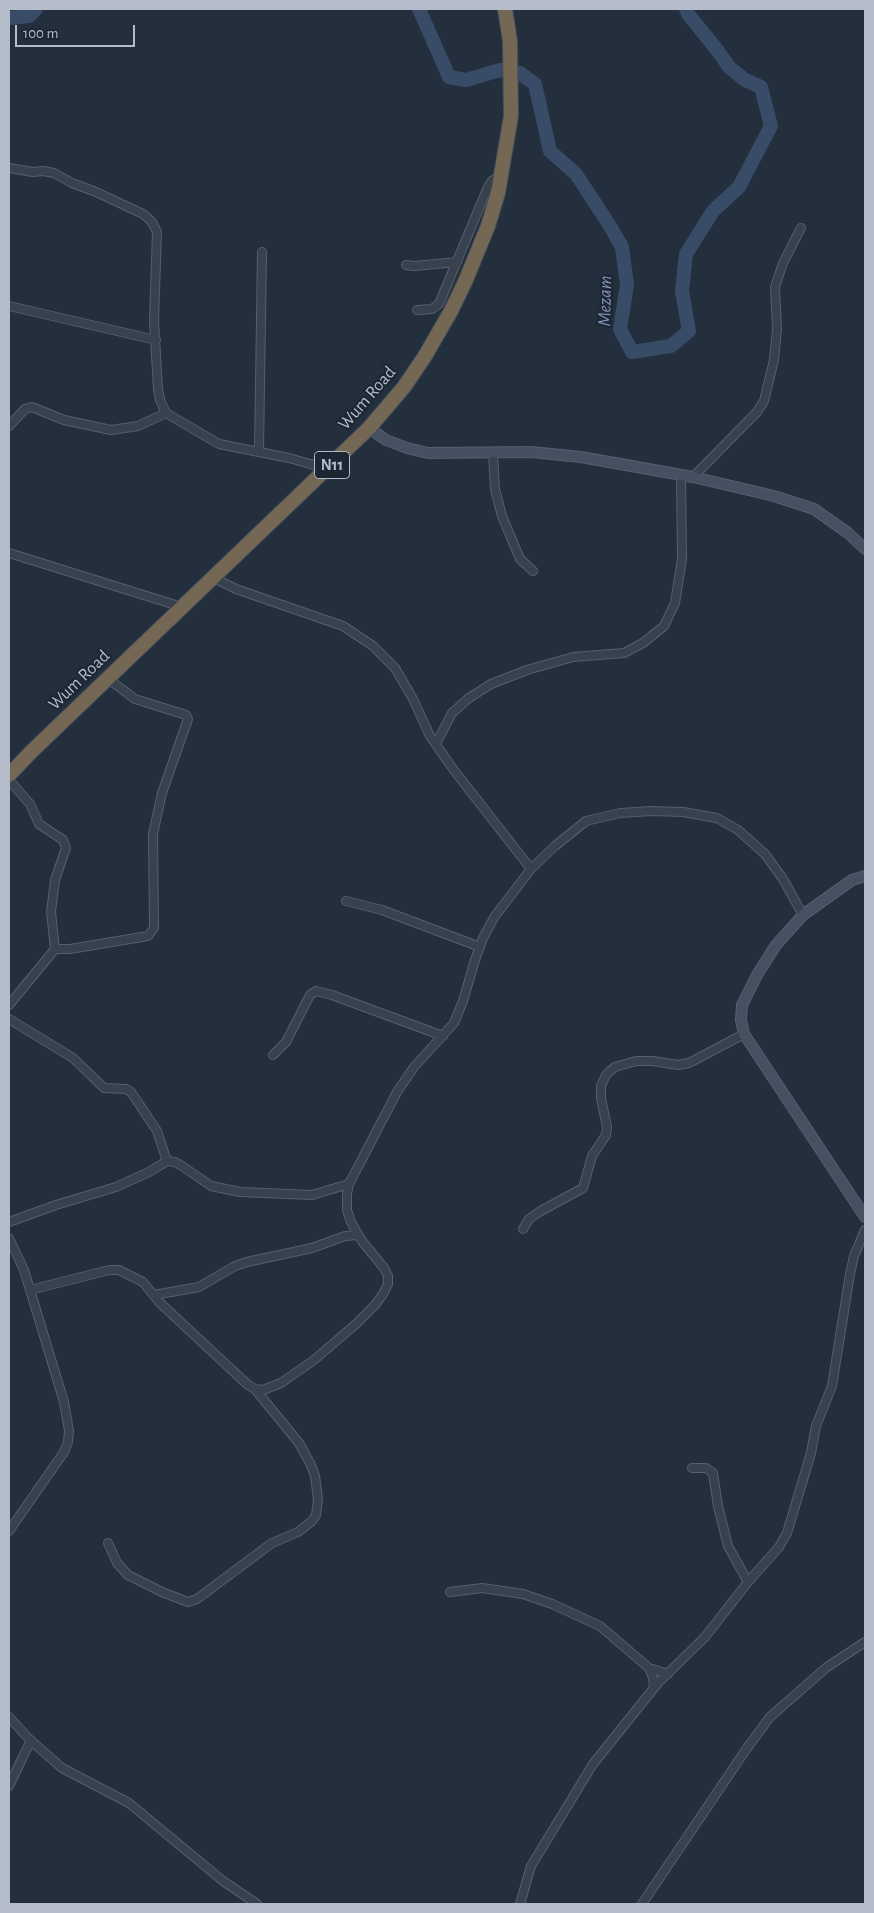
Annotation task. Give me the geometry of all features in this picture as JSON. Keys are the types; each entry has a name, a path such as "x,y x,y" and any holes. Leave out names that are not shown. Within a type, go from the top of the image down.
{"highway":[{"name":"Wum Road","path":"9,775 107,678 369,428 404,386 425,356 451,311 488,226 501,174 511,116 510,41 505,9"}],"street":[{"path":"9,168 54,173 135,211 152,222 157,232 154,321 158,389 166,414 219,444 259,451 328,469"},
{"path":"417,310 432,309 439,304 488,186 501,174"},
{"path":"693,477 757,412 764,401 774,360 777,329 775,287 783,263 801,228"},
{"path":"259,451 262,252"},
{"path":"406,265 456,262"},
{"path":"9,306 156,340"},
{"path":"9,426 25,409 32,407 64,420 111,430 138,426 166,414"},
{"path":"369,428 407,448 428,453 531,452 581,457 693,477 774,496 814,509 832,520 865,549"},
{"path":"493,453 495,489 502,516 520,559 533,571"},
{"path":"436,744 452,713 468,698 491,684 527,670 573,657 624,653 643,643 664,626 675,603 682,559 681,475"},
{"path":"9,553 182,607"},
{"path":"212,577 236,589 343,626 373,646 394,668 413,699 421,718 436,744 531,869"},
{"path":"55,949 70,949 148,936 154,928 153,834 162,793 188,719 186,715 135,699 107,678"},
{"path":"9,780 30,804 39,824 60,837 66,844 65,853 55,880 51,912 55,949 9,1005"},
{"path":"255,1389 263,1390 281,1383 314,1360 356,1324 383,1294 388,1284 388,1276 354,1228 347,1210 349,1184 397,1092 414,1067 454,1023 480,947 495,916 531,869 555,846 586,821 620,813 651,811 683,812 717,818 738,830 765,854 783,879 803,914"},
{"path":"865,876 852,880 803,914 776,945 757,975 742,1005 740,1020 744,1034 865,1217"},
{"path":"346,901 382,910 480,947"},
{"path":"273,1055 286,1042 310,995 316,991 332,995 443,1036"},
{"path":"9,1019 73,1058 104,1088 126,1089 131,1092 157,1131 167,1161"},
{"path":"523,1229 538,1212 579,1191 586,1184 592,1156 606,1135 607,1127 601,1098 601,1086 610,1071 616,1067 636,1061 653,1061 678,1065 689,1063 744,1034"},
{"path":"9,1222 56,1205 116,1187 150,1172 167,1161 175,1162 211,1186 240,1192 312,1195 349,1184"},
{"path":"345,1236 354,1228"},
{"path":"520,1904 531,1866 592,1764 654,1688 705,1637 748,1582 779,1547 787,1533 811,1453 816,1426 832,1386 850,1274 854,1256 865,1230"},
{"path":"154,1295 198,1286 241,1264 312,1248 345,1236 358,1235"},
{"path":"9,1238 24,1270 64,1402 69,1430 68,1442 64,1452 9,1531"},
{"path":"30,1290 109,1270 119,1270 143,1282 159,1302 248,1385 255,1389 299,1443 313,1470 317,1487 317,1508 312,1522 298,1532 272,1543 197,1599 188,1602 162,1592 128,1575 117,1563 108,1543"},
{"path":"692,1468 706,1468 713,1473 718,1506 728,1546 748,1582"},
{"path":"450,1592 482,1588 523,1594 552,1604 600,1626 649,1668 668,1674"},
{"path":"642,1904 747,1748 770,1718 827,1667 865,1642"},
{"path":"649,1668 654,1688"},
{"path":"9,1717 30,1740 62,1768 129,1803 223,1881 256,1904"},
{"path":"9,1786 30,1740"}],"waterway":[{"name":"Mezam","path":"9,18 29,16 36,9"},
{"name":"Mezam","path":"419,9 449,77 466,80 500,70 520,73 535,84 550,151 576,174 622,247 627,285 620,329 632,352 671,346 689,331 682,291 686,254 713,211 739,187 771,126 761,87 745,80 729,67 686,9"}]}
